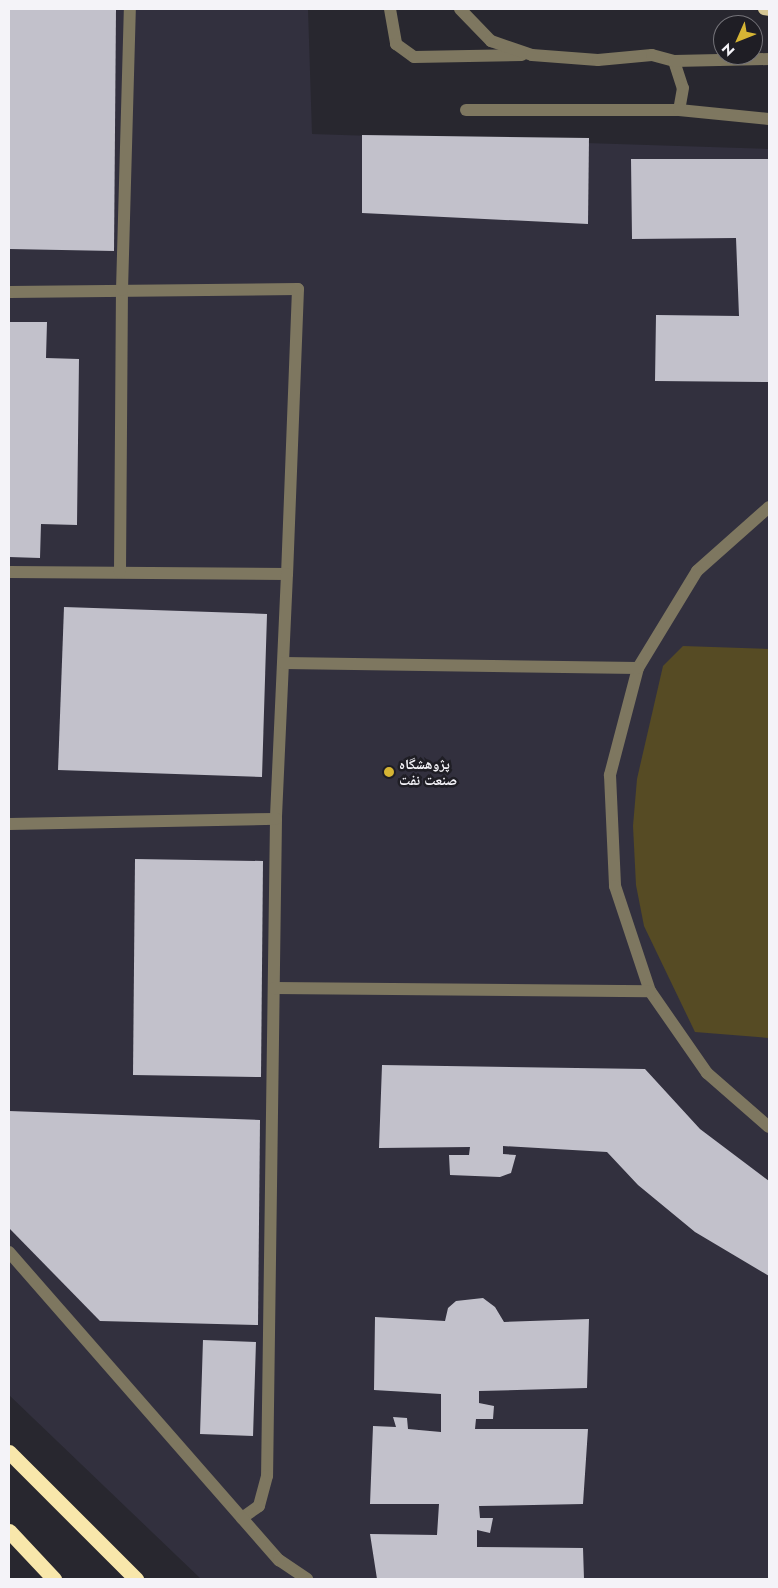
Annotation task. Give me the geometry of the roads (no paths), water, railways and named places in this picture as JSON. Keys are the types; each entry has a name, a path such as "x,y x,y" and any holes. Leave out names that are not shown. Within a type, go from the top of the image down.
{"highway":[{"path":"9,1452 136,1579"},
{"path":"9,1531 54,1579"}],"main road":[{"path":"764,9 769,10"}],"lane":[{"path":"120,572 122,290 130,9"},
{"path":"390,9 396,44 414,56 532,55 598,60 652,55 674,61 769,59"},
{"path":"460,9 491,41 532,55"},
{"path":"674,61 684,88 679,110"},
{"path":"466,110 679,110 769,119"},
{"path":"9,292 298,289 284,663 276,819 266,1476 260,1506 242,1518"},
{"path":"769,507 697,571 638,668 611,784 615,886 650,991 707,1073 769,1127"},
{"path":"9,572 287,574"},
{"path":"284,663 638,668"},
{"path":"9,824 276,819"},
{"path":"274,988 650,991"},
{"path":"9,1252 279,1560 307,1579"}],"place":[{"name":"پژوهشگاه صنعت نفت","path":"389,772"}]}
